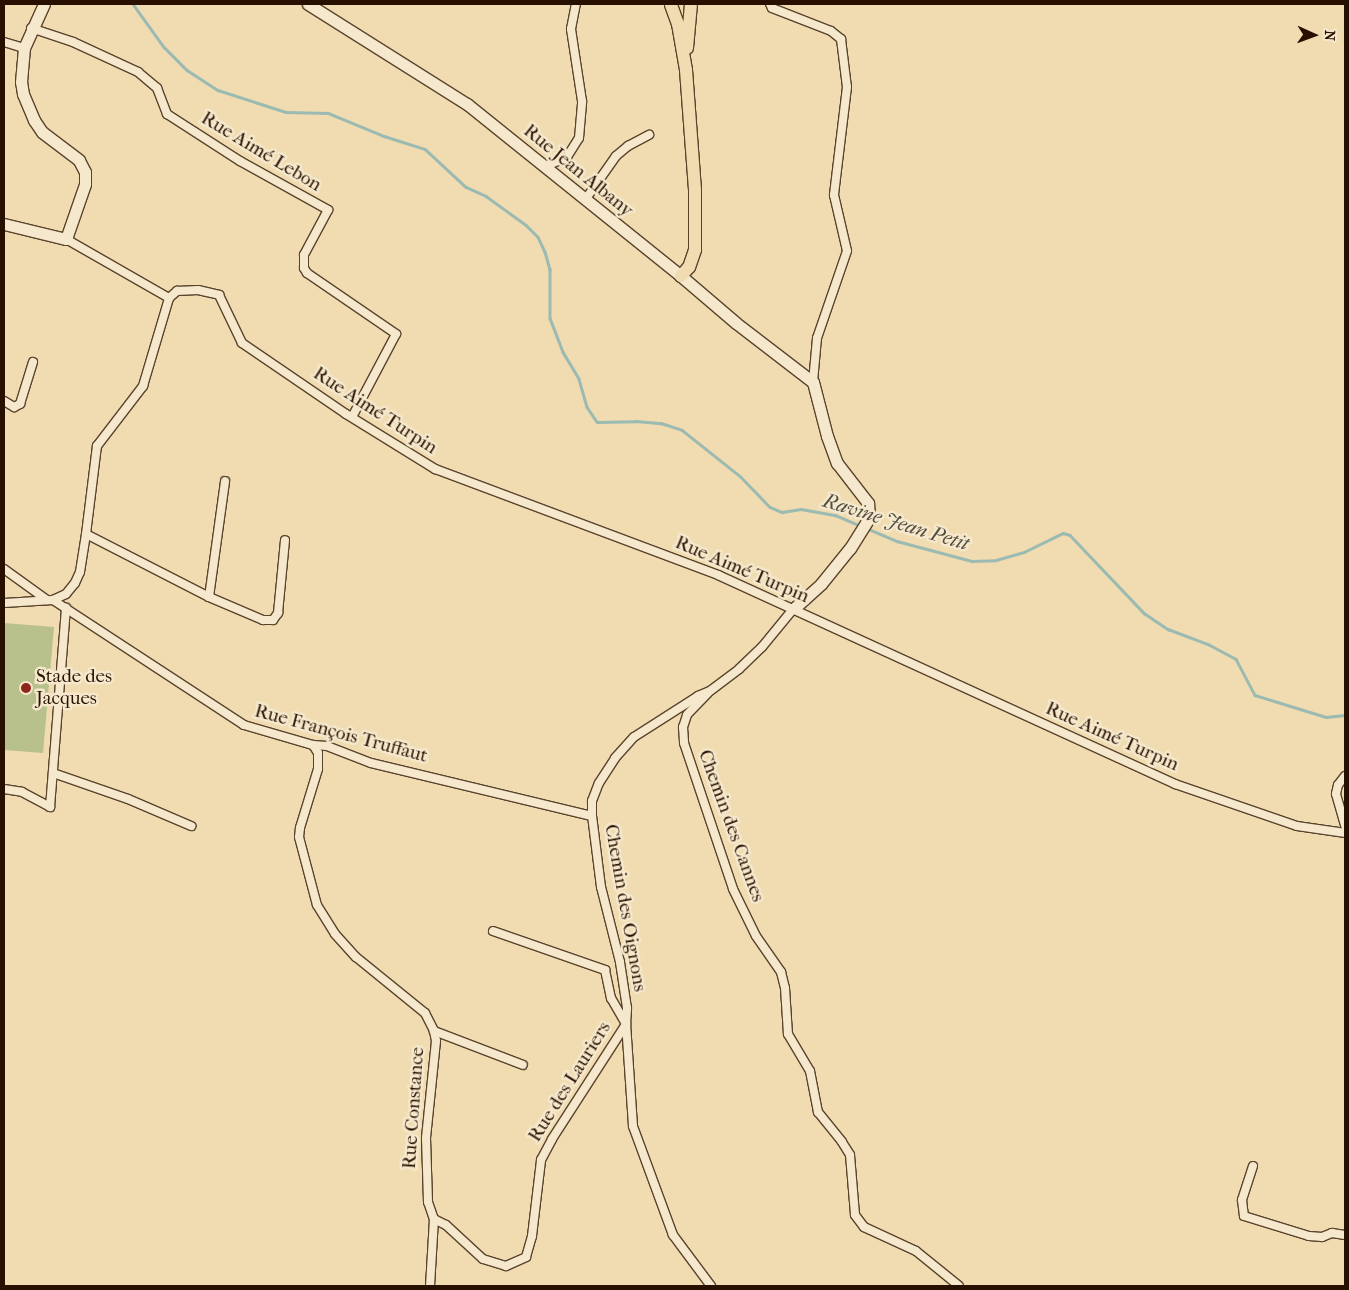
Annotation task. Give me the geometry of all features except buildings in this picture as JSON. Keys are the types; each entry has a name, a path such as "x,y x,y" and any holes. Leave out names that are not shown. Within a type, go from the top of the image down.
{"main road":[{"path":"670,4 678,7 691,4 686,70"},
{"path":"670,4 678,24 686,70 695,191 695,250 689,267 681,276"}],"street":[{"path":"44,4 31,28 24,48 21,82 26,104 34,120 50,139 79,160 85,172 83,192 66,239"},
{"name":"Rue Jean Albany","path":"308,4 466,104 546,166 736,323 813,382"},
{"path":"546,166 567,157 579,138 582,101 571,29 576,4"},
{"path":"770,4 772,8 831,30 841,39 847,87 834,195 847,251 817,338 813,382 827,436 838,463 868,503 869,518 861,532 821,584 794,608"},
{"name":"Rue Aimé Lebon","path":"31,28 73,42 138,72 157,88 168,114 240,161 328,210 304,254 304,268 307,273 396,334 352,417"},
{"path":"4,42 24,48"},
{"path":"585,200 616,156 628,146 649,135"},
{"path":"4,224 66,239 169,298 143,386 97,446 80,572 75,583 66,594 50,600 4,603"},
{"name":"Rue Aimé Turpin","path":"169,298 177,291 198,290 219,295 242,342 352,417 435,469 718,575 794,608 1175,784 1297,826 1345,833"},
{"path":"4,401 14,407 20,404 33,362"},
{"path":"209,597 225,481"},
{"path":"86,534 209,597 262,620 273,620 278,612 285,540"},
{"name":"Rue François Truffaut","path":"4,569 244,724 313,745 327,746 372,763 592,816"},
{"path":"4,789 22,792 50,807 66,608"},
{"name":"Chemin des Oignons","path":"711,1286 673,1235 632,1126 626,1024 627,1008 620,962 602,887 592,816 592,801 599,783 615,758 634,738 698,696 710,691 738,669 762,647 794,608"},
{"name":"Chemin des Cannes","path":"710,691 687,715 683,727 684,743 732,889 756,936 781,972 785,988 788,1034 810,1071 818,1112 850,1154 855,1215 864,1227 916,1251 959,1286"},
{"name":"Rue Constance","path":"313,745 318,753 318,769 299,837 317,905 335,934 356,957 425,1013 434,1031 436,1041 426,1158 428,1202 434,1219 430,1286"},
{"path":"53,774 128,799 191,826"},
{"path":"1345,776 1338,785 1336,794 1345,826"},
{"path":"493,931 605,970 611,998 626,1024"},
{"name":"Rue des Lauriers","path":"434,1219 446,1225 483,1259 506,1266 526,1257 532,1236 540,1160 626,1024"},
{"path":"434,1031 523,1065"},
{"path":"1253,1166 1242,1200 1244,1216 1310,1236 1322,1237 1332,1233 1345,1235"}],"green space":[{"name":"Stade des Jacques","path":"4,623 54,627 43,753 4,750"}],"waterway":[{"name":"Ravine Jean Petit","path":"133,4 164,47 187,70 218,90 286,112 328,113 384,136 425,149 466,187 486,196 526,225 538,237 550,269 550,318 563,352 579,379 587,407 597,422 636,421 661,423 682,430 741,477 770,507 782,512 801,509 835,515 861,526"},
{"name":"Ravine Jean Petit","path":"866,528 897,541 972,561 996,560 1024,552 1063,533 1070,535 1144,613 1168,629 1208,644 1236,659 1255,695 1326,717 1345,715"}],"place":[{"name":"Stade des Jacques","path":"26,688"}]}
